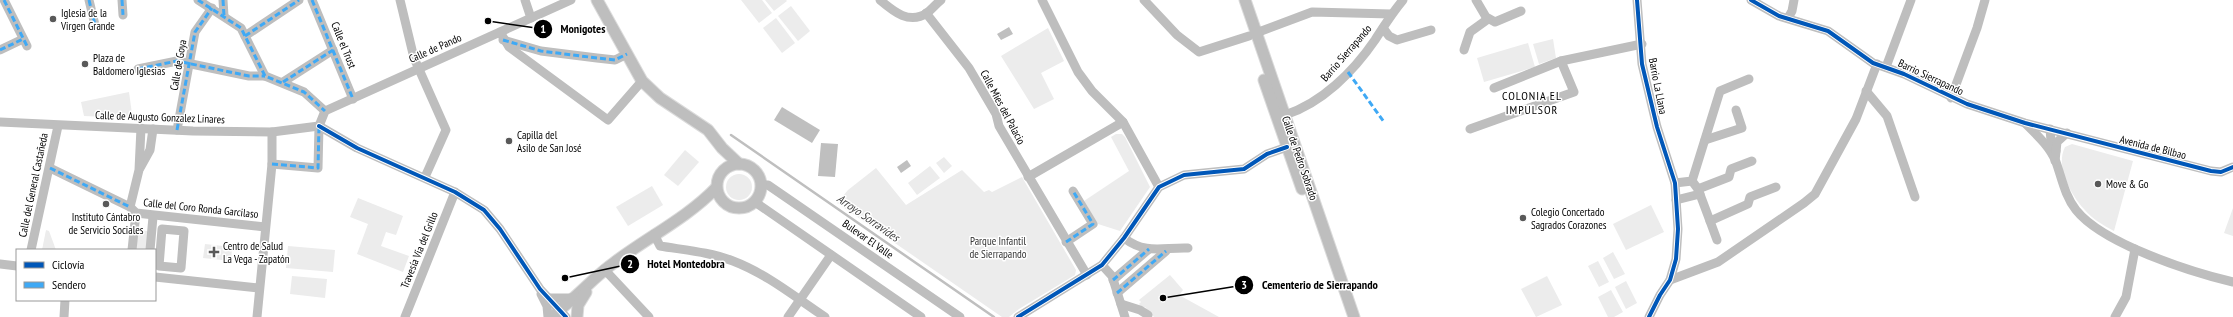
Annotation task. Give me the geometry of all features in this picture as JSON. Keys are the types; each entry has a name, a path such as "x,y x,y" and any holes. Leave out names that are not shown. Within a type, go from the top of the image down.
{"main road":[{"path":"597,0 642,81 660,98 708,130 722,148 739,164"},
{"name":"Calle de Pedro Sobrado","path":"1237,0 1253,34 1285,115 1354,317"},
{"name":"Calle de Pedro Sobrado","path":"1245,0 1253,34 1287,147 1346,317"},
{"path":"722,148 725,169"},
{"path":"560,315 572,298 588,286 604,269 654,234 697,207 716,188 720,174 725,169 739,164 746,165 756,173 761,185 755,202 750,206 738,209 726,205 722,201 716,188"},
{"path":"697,207 722,201"},
{"path":"577,317 578,304 588,286"}],"street":[{"path":"89,0 95,24"},
{"path":"122,0 123,15"},
{"path":"198,0 241,28 265,76"},
{"path":"223,0 224,16"},
{"path":"245,36 299,0"},
{"name":"Calle el Trust","path":"312,0 353,99"},
{"path":"400,0 414,58 446,130 425,177"},
{"path":"524,0 531,18"},
{"name":"Calle de Pando","path":"325,111 418,69 501,36 531,18 571,0"},
{"path":"880,0 900,15 915,18 926,13 941,0"},
{"path":"1042,0 1078,72 1092,90 1123,122 1159,187"},
{"name":"Barrio Sierrapando","path":"1144,0 1177,35 1199,52 1312,12 1391,14"},
{"name":"Barrio Sierrapando","path":"1285,115 1306,106 1328,92 1368,50 1391,14 1403,0"},
{"path":"1476,0 1488,19 1495,22 1521,11"},
{"name":"Barrio La Llana","path":"1637,0 1642,44 1642,64 1657,127 1675,183"},
{"name":"Barrio Sierrapando","path":"1751,0 1779,16 1828,31 1863,58 1904,74 1951,98 2025,123 2068,134"},
{"path":"1788,18 1792,12 1794,0"},
{"name":"Barrio Sierrapando","path":"1670,280 1727,256 1815,194 1856,119 1866,91 1881,66 1911,0"},
{"path":"1951,98 1977,28 1985,0"},
{"path":"0,50 25,42 4,5"},
{"name":"Calle de Goya","path":"177,130 191,65 195,32 212,8"},
{"name":"Calle Mies del Palacio","path":"926,13 969,68 996,114 1000,126 1028,177 1066,242 1088,275"},
{"path":"1464,50 1470,32 1488,19"},
{"name":"Barrio Sierrapando","path":"1383,28 1389,36 1397,40 1431,30"},
{"path":"501,36 541,51 615,60 627,54"},
{"path":"501,36 509,47 608,120 642,81"},
{"name":"Barrio La Llana","path":"1494,88 1561,61 1642,44"},
{"path":"283,82 333,50"},
{"path":"138,69 177,61 249,76 265,76 283,82 308,95 325,111 319,126 318,168 272,164"},
{"path":"1470,128 1574,92 1561,61"},
{"path":"1717,240 1699,192 1692,181 1720,91 1749,79"},
{"path":"1866,91 1887,116 1915,197"},
{"path":"1704,140 1742,128 1736,110"},
{"name":"Calle de Augusto Gonzalez Linares","path":"0,122 58,126 272,132 319,126"},
{"path":"1028,177 1123,122"},
{"name":"Barrio Sierrapando","path":"2025,123 2041,139 2056,161 2069,198 2076,210 2089,223 2104,233 2135,249 2213,277 2233,282"},
{"name":"Calle del General Castañeda","path":"31,249 58,126"},
{"path":"319,126 357,148 425,177 455,192 484,210 500,229 540,289 547,306 548,317"},
{"path":"132,249 133,210 139,170 141,128"},
{"path":"139,170 150,150 153,129"},
{"name":"Barrio Sierrapando","path":"2050,129 2051,141 2056,151 2056,161"},
{"path":"257,317 272,164 272,132"},
{"path":"2056,151 2058,142 2068,134"},
{"name":"Avenida de Bilbao","path":"2068,134 2216,172 2225,171 2233,167"},
{"path":"1018,317 1102,265 1124,238 1159,187 1184,175 1244,169 1267,154 1287,147"},
{"path":"1676,200 1699,192 1729,177 1731,169 1752,161"},
{"name":"Calle del Coro Ronda Garcilaso","path":"50,168 133,210 153,217 265,226"},
{"path":"1649,317 1660,295 1670,280 1676,259 1678,229 1675,183 1692,181"},
{"name":"Bulevar El Valle","path":"761,185 768,185 960,317"},
{"path":"1710,220 1748,204 1750,196 1776,187"},
{"path":"1066,242 1093,224 1073,191"},
{"name":"Travesía Vía del Grillo","path":"404,317 455,192"},
{"path":"755,202 921,317"},
{"path":"150,249 153,217"},
{"path":"162,229 184,231 181,268 159,266 162,229"},
{"path":"654,234 660,246 719,256 732,260 767,277 825,317"},
{"path":"1124,238 1138,248 1166,250 1188,248"},
{"path":"1113,280 1149,249"},
{"path":"2115,317 2126,297 2135,249"},
{"path":"1117,293 1166,250"},
{"path":"788,317 831,255"},
{"path":"0,264 16,266"},
{"path":"1102,265 1110,272 1124,317"},
{"path":"604,269 649,317"},
{"path":"156,277 259,288"},
{"path":"540,289 550,298 560,315"},
{"path":"550,298 572,298"},
{"path":"64,317 65,301"},
{"path":"1121,304 1140,310 1148,315"}],"green space":[{"path":"741,0 762,0 772,13 759,23"},
{"path":"765,0 786,0 787,1 774,11"},
{"path":"791,6 810,31 798,41 778,16"},
{"path":"776,18 795,43 782,53 763,28"},
{"path":"1048,28 1064,61 1041,73 1054,99 1034,109 1001,56"},
{"path":"1553,39 1556,58 1539,64 1533,44"},
{"path":"1528,43 1535,67 1484,82 1477,58"},
{"path":"129,92 132,114 130,118 84,116 81,102"},
{"path":"1116,134 1122,134 1125,137 1150,187 1120,231 1098,224 1084,201 1129,171 1111,137"},
{"name":"Move & Go","path":"2072,144 2133,161 2114,231 2098,222 2087,213 2074,196 2066,180 2063,171 2062,155 2065,147"},
{"path":"685,150 699,162 678,186 664,175"},
{"path":"944,157 952,166 944,173 936,163"},
{"path":"930,166 940,178 917,195 908,183"},
{"name":"Parque Infantil de Sierrapando","path":"876,168 906,205 962,170 984,192 989,190 992,192 1022,177 1076,270 1075,275 1019,309 1009,317 1002,317 837,203 848,190"},
{"path":"739,174 748,178 752,187 748,196 739,200 730,196 726,187 730,178"},
{"path":"652,186 663,205 628,226 616,207"},
{"path":"358,198 403,216 396,235 386,232 381,246 409,256 403,272 357,254 368,224 350,217"},
{"path":"1651,205 1664,232 1626,250 1613,224"},
{"path":"2233,208 2233,236 2224,233"},
{"path":"46,230 49,231 56,249 42,249"},
{"path":"138,230 148,231 146,249 136,249"},
{"path":"205,244 223,246 223,250 226,250 226,246 232,247 231,261 203,258"},
{"path":"288,246 335,250 333,272 286,268"},
{"path":"1613,252 1625,274 1614,279 1603,258"},
{"path":"1598,261 1609,282 1599,287 1588,266"},
{"path":"1170,275 1183,290 1179,295 1219,317 1154,317 1145,307 1143,308 1139,304 1141,302 1139,300"},
{"path":"292,276 327,279 325,298 290,294"},
{"path":"1547,276 1562,305 1536,317 1521,289"},
{"path":"1626,281 1637,303 1626,309 1615,287"},
{"path":"1611,290 1623,312 1614,317 1608,317 1598,297"}],"shaded area":[{"path":"1009,27 1013,34 1001,40 997,34"},
{"path":"782,107 820,130 812,143 774,120"},
{"path":"821,143 838,144 835,177 818,176"},
{"path":"907,160 911,166 901,173 897,167"}],"waterway":[{"name":"Arroyo Sorravides","path":"731,135 994,317"}],"marked path":[{"path":"4,0 27,46"},
{"path":"89,0 95,25"},
{"path":"122,0 123,15"},
{"path":"198,0 241,28 265,76 304,92 325,111"},
{"path":"223,0 224,16"},
{"path":"245,36 299,0"},
{"path":"312,0 353,99"},
{"path":"177,130 195,32 212,8"},
{"path":"0,50 23,39"},
{"path":"503,40 541,51 597,58 615,60 627,54"},
{"path":"283,82 333,50"},
{"path":"138,69 177,61 249,76 265,76"},
{"path":"1348,72 1384,122"},
{"path":"272,164 318,168 319,126"},
{"path":"50,168 130,207"},
{"path":"1066,242 1093,224 1073,191"},
{"path":"1113,280 1149,249"},
{"path":"1117,293 1166,251"}],"cycle path":[{"path":"1637,0 1642,64 1657,127 1675,183 1678,229 1676,259 1670,280 1660,295 1649,317"},
{"path":"1751,0 1779,16 1828,31 1873,63 1904,74 1967,104 2025,123 2211,171 2221,172 2233,167"},
{"path":"319,126 357,148 455,192 484,210 500,229 540,289 566,317"},
{"path":"1018,317 1102,265 1124,238 1159,187 1184,175 1244,169 1267,154 1287,147"}],"place":[{"name":"Iglesia de la Virgen Grande","path":"53,19"},
{"name":"Monigotes","path":"488,21"},
{"name":"Plaza de Baldomero Iglesias","path":"85,64"},
{"name":"Capilla del Asilo de San José","path":"509,141"},
{"name":"Move & Go","path":"2098,184"},
{"name":"Instituto Cántabro de Servicio Sociales","path":"106,204"},
{"name":"Colegio Concertado Sagrados Corazones","path":"1523,218"},
{"name":"Centro de Salud La Vega - Zapatón","path":"214,252"},
{"name":"Hotel Montedobra","path":"565,278"},
{"name":"Cementerio de Sierrapando","path":"1163,298"}],"district":[{"name":"COLONIA EL IMPULSOR","path":"1532,103"}]}
